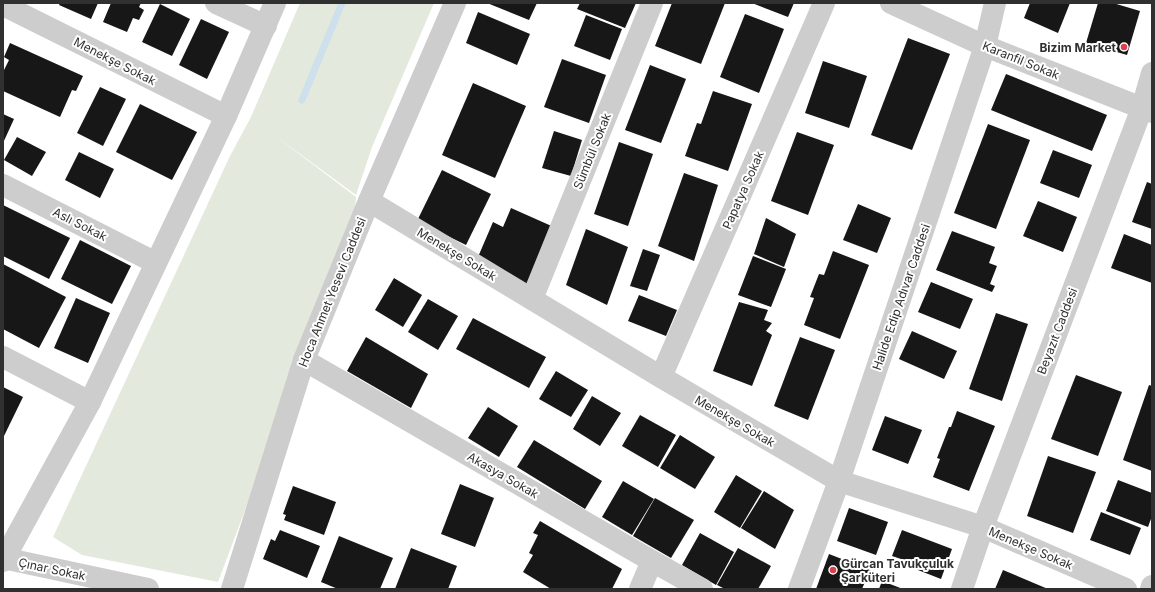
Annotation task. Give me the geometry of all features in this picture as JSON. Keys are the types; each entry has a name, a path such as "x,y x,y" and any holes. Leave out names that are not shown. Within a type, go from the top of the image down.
{"street":[{"path":"216,3 266,26"},
{"path":"3,559 90,402 226,116 275,3"},
{"name":"Hoca Ahmet Yesevi Caddesi","path":"232,589 304,360 369,201 455,3"},
{"name":"Sümbül Sokak","path":"532,300 652,3"},
{"name":"Papatya Sokak","path":"661,377 824,3"},
{"name":"Karanfil Sokak","path":"891,3 985,46 1147,110"},
{"name":"Halide Edip Adıvar Caddesi","path":"799,589 839,482 985,46 995,3"},
{"name":"Menekşe Sokak","path":"3,5 226,116"},
{"name":"Beyazıt Caddesi","path":"962,589 984,527 1147,110 1152,73"},
{"name":"Aslı Sokak","path":"3,185 156,263"},
{"name":"Menekşe Sokak","path":"369,201 532,300 839,482 984,527 1126,589"},
{"path":"3,357 90,402"},
{"name":"Akasya Sokak","path":"304,360 652,562 702,589"},
{"name":"Çınar Sokak","path":"3,559 148,589"},
{"path":"640,589 652,562"}],"shaded area":[{"path":"300,3 434,3 372,147 356,195 274,135 356,197 354,220 218,582 82,555 53,537 230,156 251,117"}],"building":[{"path":"60,3 98,3 91,19 59,5"},
{"path":"111,3 141,3 139,7 144,10 139,20 133,18 127,32 103,22"},
{"path":"487,3 537,3 529,20"},
{"path":"580,3 636,3 625,28 577,9"},
{"path":"672,3 725,3 701,64 655,46"},
{"path":"752,3 794,3 788,17"},
{"path":"1030,3 1070,3 1058,33 1024,18"},
{"path":"1098,3 1113,3 1140,11 1127,55 1086,43"},
{"path":"160,4 190,19 172,56 142,42"},
{"path":"478,12 530,34 517,65 466,43"},
{"path":"745,14 784,29 759,93 720,77"},
{"path":"586,15 622,29 610,60 574,46"},
{"path":"201,19 229,32 207,79 179,65"},
{"path":"908,38 950,54 912,150 871,135"},
{"path":"10,43 83,76 76,91 72,90 60,117 3,91 3,72 9,60 4,57"},
{"path":"562,59 606,75 589,123 544,107"},
{"path":"823,61 867,76 849,128 805,113"},
{"path":"650,65 686,79 661,143 625,130"},
{"path":"1006,74 1107,115 1092,151 991,110"},
{"path":"473,83 526,106 495,178 442,155"},
{"path":"100,87 126,99 103,146 77,133"},
{"path":"713,91 752,104 728,171 685,156 697,123 701,124"},
{"path":"140,104 197,132 172,180 116,152"},
{"path":"3,114 14,119 3,143"},
{"path":"988,124 1030,140 996,229 954,213"},
{"path":"554,131 582,140 571,176 542,168"},
{"path":"797,132 834,145 808,215 771,201"},
{"path":"17,137 46,152 32,176 4,160"},
{"path":"619,142 653,154 628,226 594,214"},
{"path":"1053,150 1092,165 1079,198 1040,183"},
{"path":"79,152 114,169 100,198 65,180"},
{"path":"442,170 491,194 466,245 417,221"},
{"path":"684,173 718,185 694,261 658,246"},
{"path":"1147,182 1152,184 1152,229 1132,222"},
{"path":"1038,201 1077,217 1063,252 1023,236"},
{"path":"858,204 891,218 877,253 843,240"},
{"path":"3,205 70,238 49,279 3,256"},
{"path":"511,208 556,228 531,287 478,257 493,222 503,227"},
{"path":"766,218 796,234 784,267 754,254"},
{"path":"586,229 628,247 607,305 566,285"},
{"path":"952,231 995,247 989,263 997,266 990,284 995,286 992,292 936,270"},
{"path":"1124,234 1152,245 1152,283 1111,268"},
{"path":"80,240 131,266 112,304 61,279"},
{"path":"643,249 660,255 647,291 630,286"},
{"path":"833,251 869,265 840,339 804,325 814,298 810,297 819,274 824,275"},
{"path":"753,256 786,269 771,307 738,295"},
{"path":"3,264 66,297 39,348 3,329"},
{"path":"394,278 422,295 403,327 375,310"},
{"path":"931,282 973,299 960,329 918,312"},
{"path":"639,295 677,310 666,336 628,321"},
{"path":"76,298 110,313 88,363 54,348"},
{"path":"428,299 458,316 438,350 408,332"},
{"path":"739,302 768,310 764,320 772,323 766,331 772,335 752,386 713,371"},
{"path":"996,313 1028,324 1002,401 969,389"},
{"path":"473,318 546,357 529,388 456,349"},
{"path":"912,331 957,351 944,379 899,359"},
{"path":"366,337 428,374 411,408 347,371"},
{"path":"800,337 835,350 808,420 774,406"},
{"path":"556,371 588,390 571,417 539,399"},
{"path":"1076,375 1122,392 1098,456 1051,439"},
{"path":"1149,385 1152,386 1152,471 1123,460"},
{"path":"3,387 23,397 3,438"},
{"path":"592,396 621,413 600,446 573,429"},
{"path":"488,407 518,426 499,457 468,438"},
{"path":"957,411 995,426 969,491 933,477 940,459 937,458"},
{"path":"640,415 676,435 658,467 622,446"},
{"path":"885,416 922,430 908,464 872,450"},
{"path":"680,435 715,457 695,489 660,468"},
{"path":"534,440 602,481 585,509 517,467"},
{"path":"1048,456 1096,472 1073,533 1027,516"},
{"path":"736,475 762,491 740,528 714,512"},
{"path":"1118,480 1152,493 1152,516 1148,527 1106,511"},
{"path":"623,481 654,499 632,535 602,517"},
{"path":"460,484 494,498 475,547 441,534"},
{"path":"293,486 336,502 324,535 284,520 286,515 283,514"},
{"path":"764,491 794,510 775,549 741,528"},
{"path":"655,498 694,520 671,558 633,536"},
{"path":"849,508 888,522 876,555 837,541"},
{"path":"1101,512 1141,528 1130,555 1090,540"},
{"path":"540,521 622,569 612,589 551,589 523,572 533,555 529,553 538,535 533,533"},
{"path":"280,530 320,546 307,578 263,559 271,539 275,541"},
{"path":"902,530 952,549 941,579 900,563 901,559 892,556"},
{"path":"700,533 734,552 716,585 682,565"},
{"path":"339,536 393,558 380,589 338,589 321,582"},
{"path":"411,548 457,566 448,589 395,589"},
{"path":"738,548 771,566 758,589 725,589 717,585"},
{"path":"829,554 870,570 862,589 816,589"},
{"path":"1003,570 1048,589 995,589"},
{"path":"882,581 903,589 879,589"}],"waterway":[{"path":"302,100 342,3"}],"place":[{"name":"Bizim Market","path":"1124,47"},
{"name":"Gürcan Tavukçuluk Şarküteri","path":"833,570"}]}
